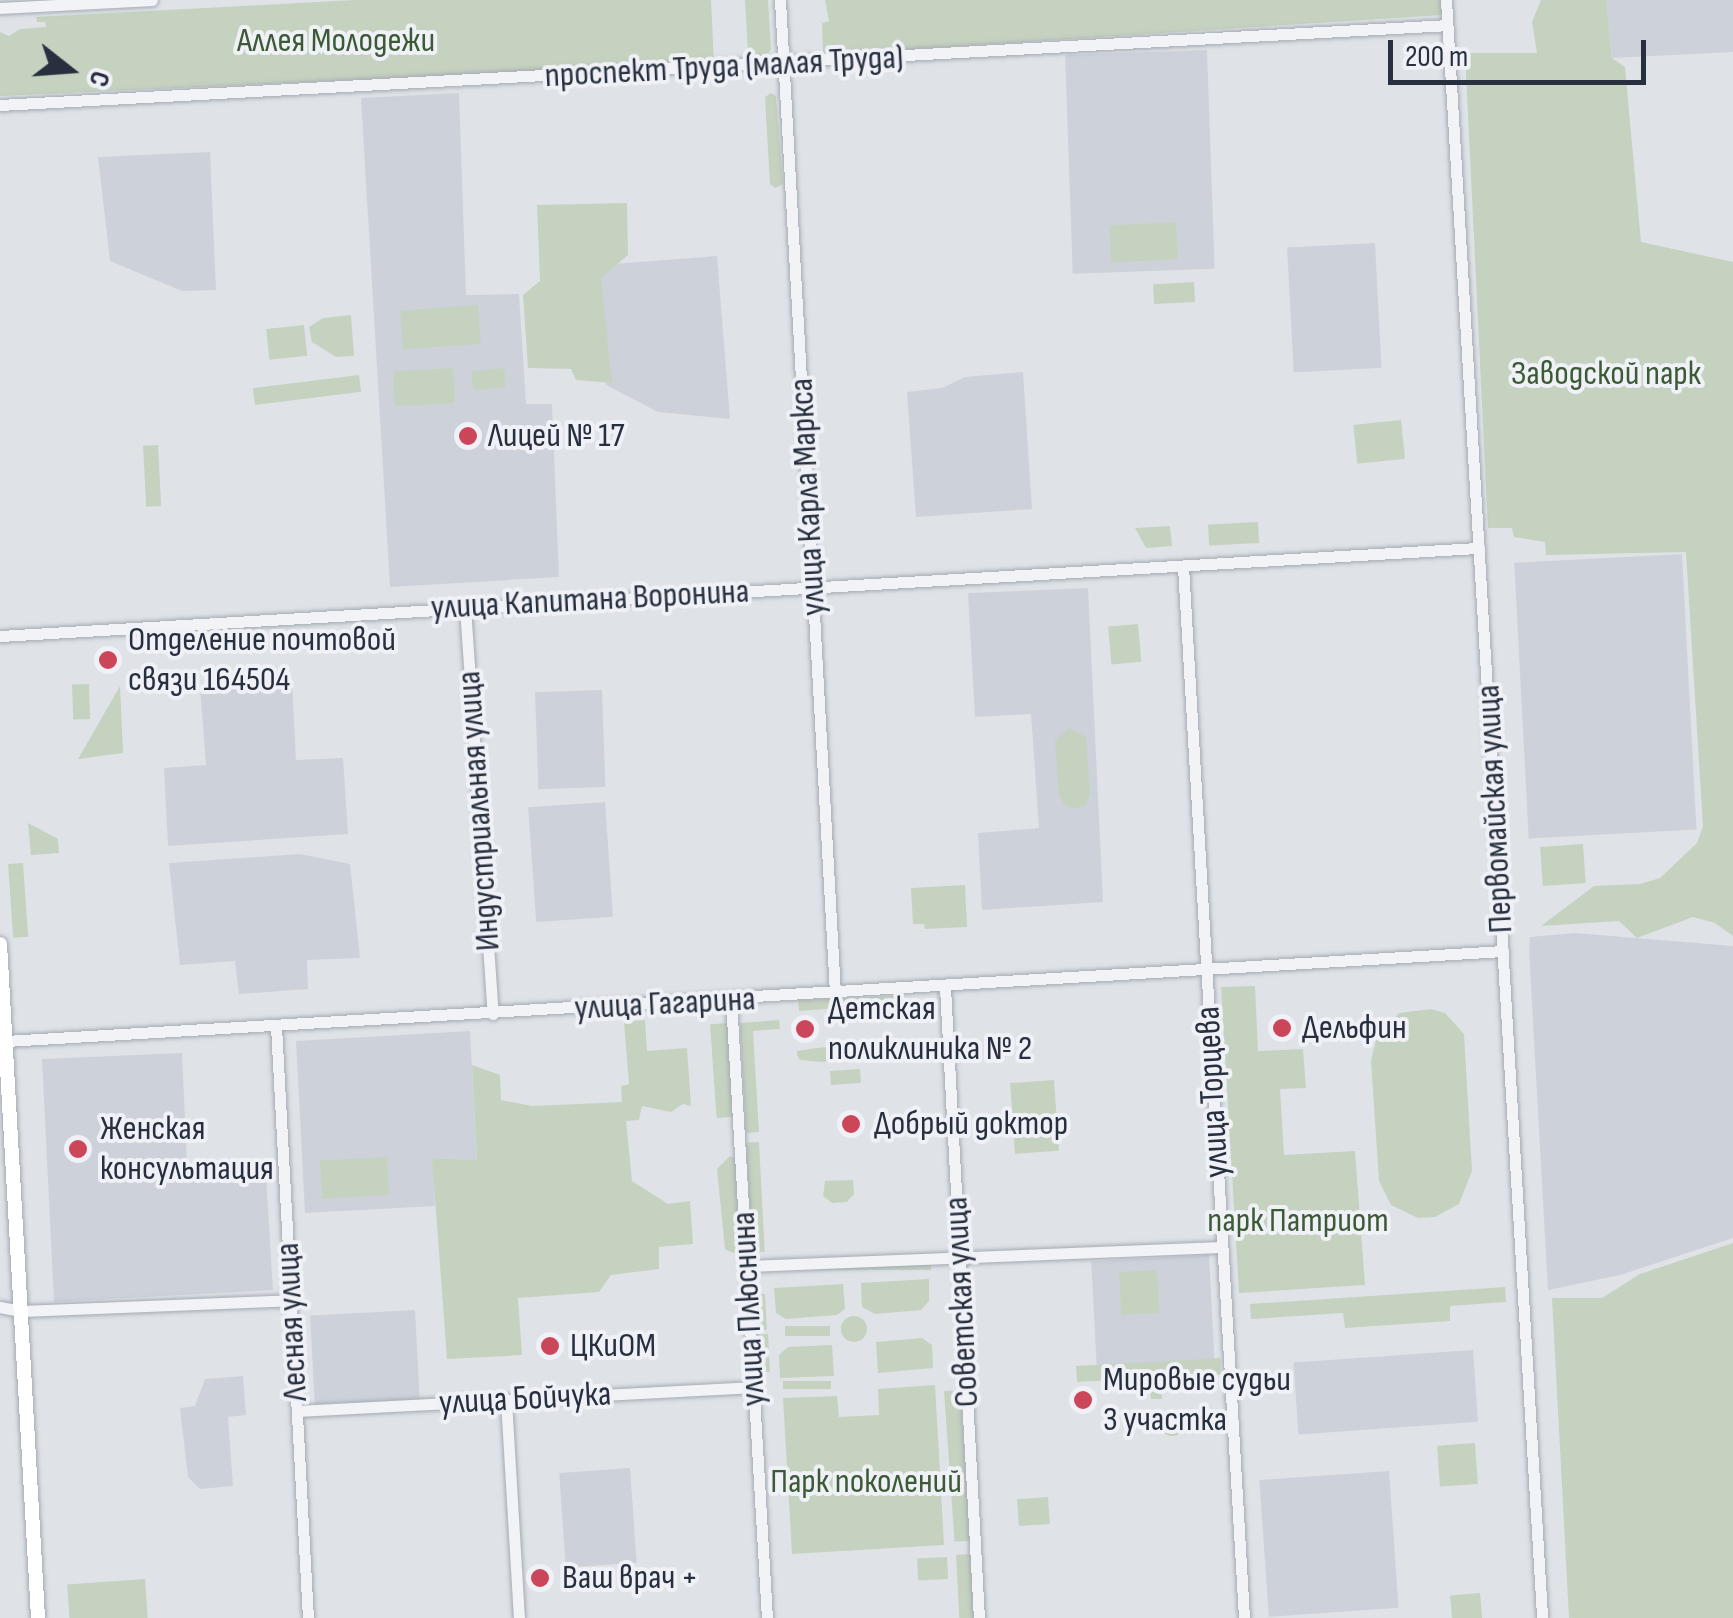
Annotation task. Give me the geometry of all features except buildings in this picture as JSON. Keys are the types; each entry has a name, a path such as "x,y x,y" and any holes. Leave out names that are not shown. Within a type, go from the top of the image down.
{"main road":[{"path":"0,944 38,1618"}],"street":[{"path":"0,8 152,0"},
{"name":"улица Карла Маркса","path":"780,0 835,994"},
{"name":"Первомайская улица","path":"1446,0 1542,1618"},
{"name":"проспект Труда (малая Труда)","path":"0,105 1447,25"},
{"name":"улица Капитана Воронина","path":"0,636 1479,548"},
{"name":"улица Торцева","path":"1183,566 1244,1618"},
{"name":"Индустриальная улица","path":"465,607 492,1014"},
{"name":"улица Гагарина","path":"6,1042 1503,951"},
{"name":"Советская улица","path":"945,987 980,1618"},
{"name":"улица Плюснина","path":"732,1000 767,1618"},
{"name":"Лесная улица","path":"276,1026 308,1618"},
{"path":"746,1266 1222,1247"},
{"path":"0,1306 21,1311 291,1300"},
{"name":"улица Бойчука","path":"297,1411 754,1387"},
{"path":"506,1400 518,1618"}],"shaded area":[{"path":"1606,0 1733,0 1733,52 1612,58"},
{"path":"1207,50 1215,269 1073,274 1065,55"},
{"name":"Лицей № 17","path":"459,93 466,295 519,294 526,404 552,404 559,577 390,587 361,98"},
{"path":"210,152 216,290 182,291 110,261 98,157"},
{"path":"1375,243 1382,368 1294,372 1287,248"},
{"path":"717,256 730,419 658,412 606,385 598,273 613,264"},
{"path":"1023,372 1032,509 916,517 907,392 942,388 965,377"},
{"path":"1682,554 1696,830 1529,838 1514,563"},
{"path":"1088,588 1103,902 982,910 978,833 1039,828 1031,714 975,717 968,593"},
{"path":"292,681 296,760 343,758 348,834 168,846 164,768 206,765 200,687"},
{"path":"602,690 605,787 538,789 535,692"},
{"path":"605,802 613,917 536,922 528,807"},
{"path":"300,854 350,864 360,958 307,960 308,989 239,994 235,961 180,965 169,863"},
{"path":"1575,933 1733,946 1733,1238 1620,1275 1548,1290 1529,949 1530,937"},
{"path":"470,1031 477,1160 433,1158 435,1206 305,1213 296,1041"},
{"path":"182,1053 187,1164 265,1160 273,1290 54,1302 42,1059"},
{"path":"1209,1255 1214,1359 1097,1365 1091,1261"},
{"path":"415,1310 420,1399 315,1404 310,1315"},
{"path":"1473,1350 1478,1422 1298,1434 1293,1363"},
{"path":"243,1376 246,1415 228,1417 233,1486 200,1489 188,1477 180,1408 195,1406 205,1379"},
{"path":"630,1468 637,1563 566,1568 559,1473"},
{"path":"1389,1471 1399,1608 1269,1617 1259,1480"}],"green space":[{"name":"Аллея Молодежи","path":"355,0 711,0 714,64 0,96 0,32 9,36 20,29 46,27 36,17"},
{"path":"745,0 768,0 771,49 765,60 757,60 748,53"},
{"path":"825,0 1441,0 1442,15 823,55 822,23 829,21"},
{"name":"Заводской парк","path":"1541,0 1606,0 1612,58 1625,67 1641,242 1733,262 1733,936 1715,923 1693,917 1637,938 1619,921 1541,926 1594,886 1640,884 1660,878 1697,843 1703,826 1686,552 1546,555 1545,542 1514,537 1512,528 1488,528 1465,53 1537,53 1532,22"},
{"path":"771,93 776,96 783,184 775,188 770,184 765,97"},
{"path":"627,203 628,255 601,278 612,383 576,380 571,369 528,368 523,295 540,281 537,205"},
{"path":"1176,222 1178,259 1111,262 1109,226"},
{"path":"1194,282 1195,302 1154,304 1153,284"},
{"path":"478,305 481,344 403,349 400,310"},
{"path":"351,315 354,356 336,357 312,342 309,327 323,318"},
{"path":"304,325 307,356 269,360 266,329"},
{"path":"453,368 455,403 395,406 393,371"},
{"path":"504,368 506,387 473,390 471,371"},
{"path":"359,375 361,392 255,405 253,388"},
{"path":"1401,420 1405,459 1357,464 1353,425"},
{"path":"158,445 161,506 146,507 143,446"},
{"path":"1258,522 1259,543 1209,546 1208,525"},
{"path":"1170,526 1172,546 1146,548 1135,528"},
{"path":"1138,624 1141,662 1111,664 1108,627"},
{"path":"89,684 90,719 73,720 72,685"},
{"path":"120,686 123,753 78,759"},
{"path":"1069,728 1086,737 1090,794 1086,805 1076,809 1065,805 1059,796 1055,740"},
{"path":"28,823 58,839 59,853 31,855"},
{"path":"1583,844 1586,883 1543,886 1540,847"},
{"path":"23,863 28,937 13,938 8,864"},
{"path":"965,885 967,927 925,929 924,924 913,924 911,888"},
{"name":"парк Патриот","path":"1255,986 1258,1051 1303,1049 1306,1088 1280,1089 1284,1155 1355,1151 1365,1285 1239,1293 1221,987"},
{"path":"897,996 897,1004 799,1011 798,1000"},
{"path":"1431,1009 1445,1013 1464,1034 1472,1171 1459,1204 1435,1217 1418,1218 1391,1205 1379,1181 1371,1061 1376,1040 1399,1013"},
{"path":"645,1020 647,1051 687,1048 691,1106 683,1104 671,1112 642,1106 639,1120 626,1121 632,1181 668,1204 690,1201 693,1244 659,1247 659,1269 611,1275 599,1292 518,1298 522,1355 447,1359 432,1158 477,1160 472,1065 500,1075 501,1100 532,1106 622,1102 621,1086 629,1084 624,1022"},
{"path":"779,1020 780,1029 753,1031 759,1132 746,1133 740,1023"},
{"path":"729,1023 736,1117 717,1118 710,1024"},
{"path":"880,1046 888,1055 822,1062 800,1060 797,1055 797,1051 816,1048"},
{"path":"860,1069 861,1083 831,1085 830,1071"},
{"path":"1054,1080 1059,1151 1015,1154 1010,1083"},
{"path":"759,1142 765,1252 752,1253 746,1143"},
{"path":"730,1156 738,1160 740,1251 733,1253 725,1249 717,1169"},
{"path":"387,1157 389,1195 322,1198 320,1161"},
{"path":"853,1180 854,1194 847,1202 832,1203 823,1196 825,1181"},
{"path":"1733,1243 1733,1618 1569,1618 1552,1298 1602,1298 1640,1274"},
{"path":"778,1261 931,1261 931,1270 778,1270"},
{"path":"1157,1270 1159,1313 1121,1315 1119,1272"},
{"path":"929,1279 929,1301 921,1310 875,1314 862,1307 861,1283"},
{"path":"843,1284 845,1309 837,1315 786,1319 776,1313 774,1288"},
{"path":"1505,1287 1506,1302 1450,1306 1450,1321 1345,1328 1343,1313 1251,1319 1250,1304"},
{"path":"765,1294 767,1330 756,1331 754,1295"},
{"path":"854,1316 863,1320 867,1329 863,1338 854,1342 845,1338 841,1329 845,1320"},
{"path":"785,1326 830,1326 830,1336 785,1336"},
{"path":"768,1334 770,1372 759,1373 757,1335"},
{"path":"922,1338 932,1345 933,1368 878,1373 876,1342"},
{"path":"832,1345 834,1376 780,1378 779,1355 788,1347"},
{"path":"1220,1358 1221,1375 1161,1378 1162,1399 1151,1399 1149,1378 1077,1382 1076,1366"},
{"path":"783,1381 831,1381 831,1389 783,1389"},
{"name":"Парк поколений","path":"935,1385 944,1545 792,1554 783,1398 837,1396 839,1417 879,1415 878,1389"},
{"path":"960,1390 971,1541 955,1542 944,1391"},
{"path":"1172,1412 1184,1424 1172,1436 1160,1424"},
{"path":"1475,1443 1478,1484 1440,1487 1437,1446"},
{"path":"1048,1497 1050,1524 1019,1526 1017,1499"},
{"path":"972,1554 975,1618 959,1618 956,1555"},
{"path":"947,1557 948,1579 918,1581 917,1559"},
{"path":"145,1579 148,1618 70,1618 67,1584"},
{"path":"1480,1593 1482,1618 1452,1618 1450,1596"}],"place":[{"name":"Лицей № 17","path":"468,436"},
{"name":"Отделение почтовой связи 164504","path":"108,660"},
{"name":"Дельфин","path":"1282,1028"},
{"name":"Детская поликлиника № 2","path":"805,1029"},
{"name":"Добрый доктор","path":"851,1124"},
{"name":"Женская консультация","path":"78,1149"},
{"name":"ЦКиОМ","path":"550,1346"},
{"name":"Мировые судьи 3 участка","path":"1083,1400"},
{"name":"Ваш врач +","path":"540,1578"}]}
